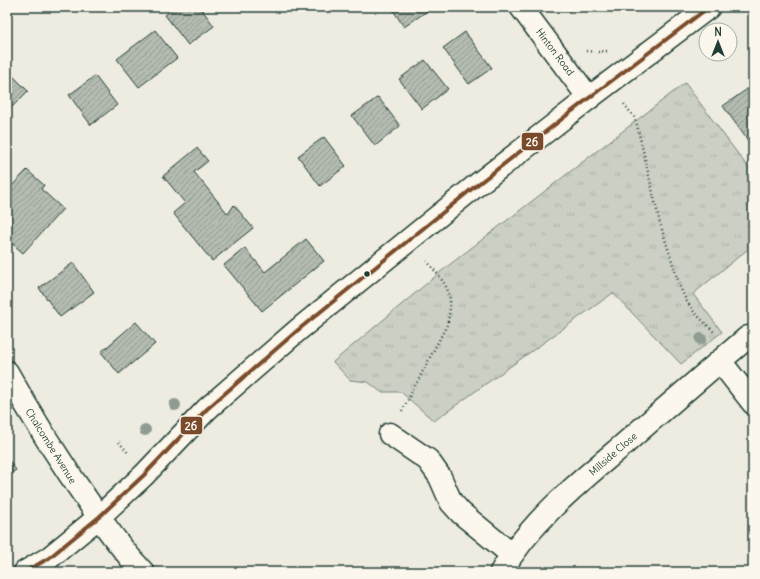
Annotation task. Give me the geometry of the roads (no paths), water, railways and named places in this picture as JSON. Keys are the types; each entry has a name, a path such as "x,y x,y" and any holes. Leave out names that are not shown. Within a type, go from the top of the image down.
{"street":[{"name":"Hinton Road","path":"521,7 589,98"},
{"path":"25,572 49,558 99,518 144,475 207,409 298,330 473,188 709,7"},
{"name":"Millside Close","path":"390,434 428,460 440,477 451,502 506,563 527,534 564,497 734,349 753,403"},
{"name":"Chalcombe Avenue","path":"7,372 48,443 99,518 133,562 143,572"}]}
